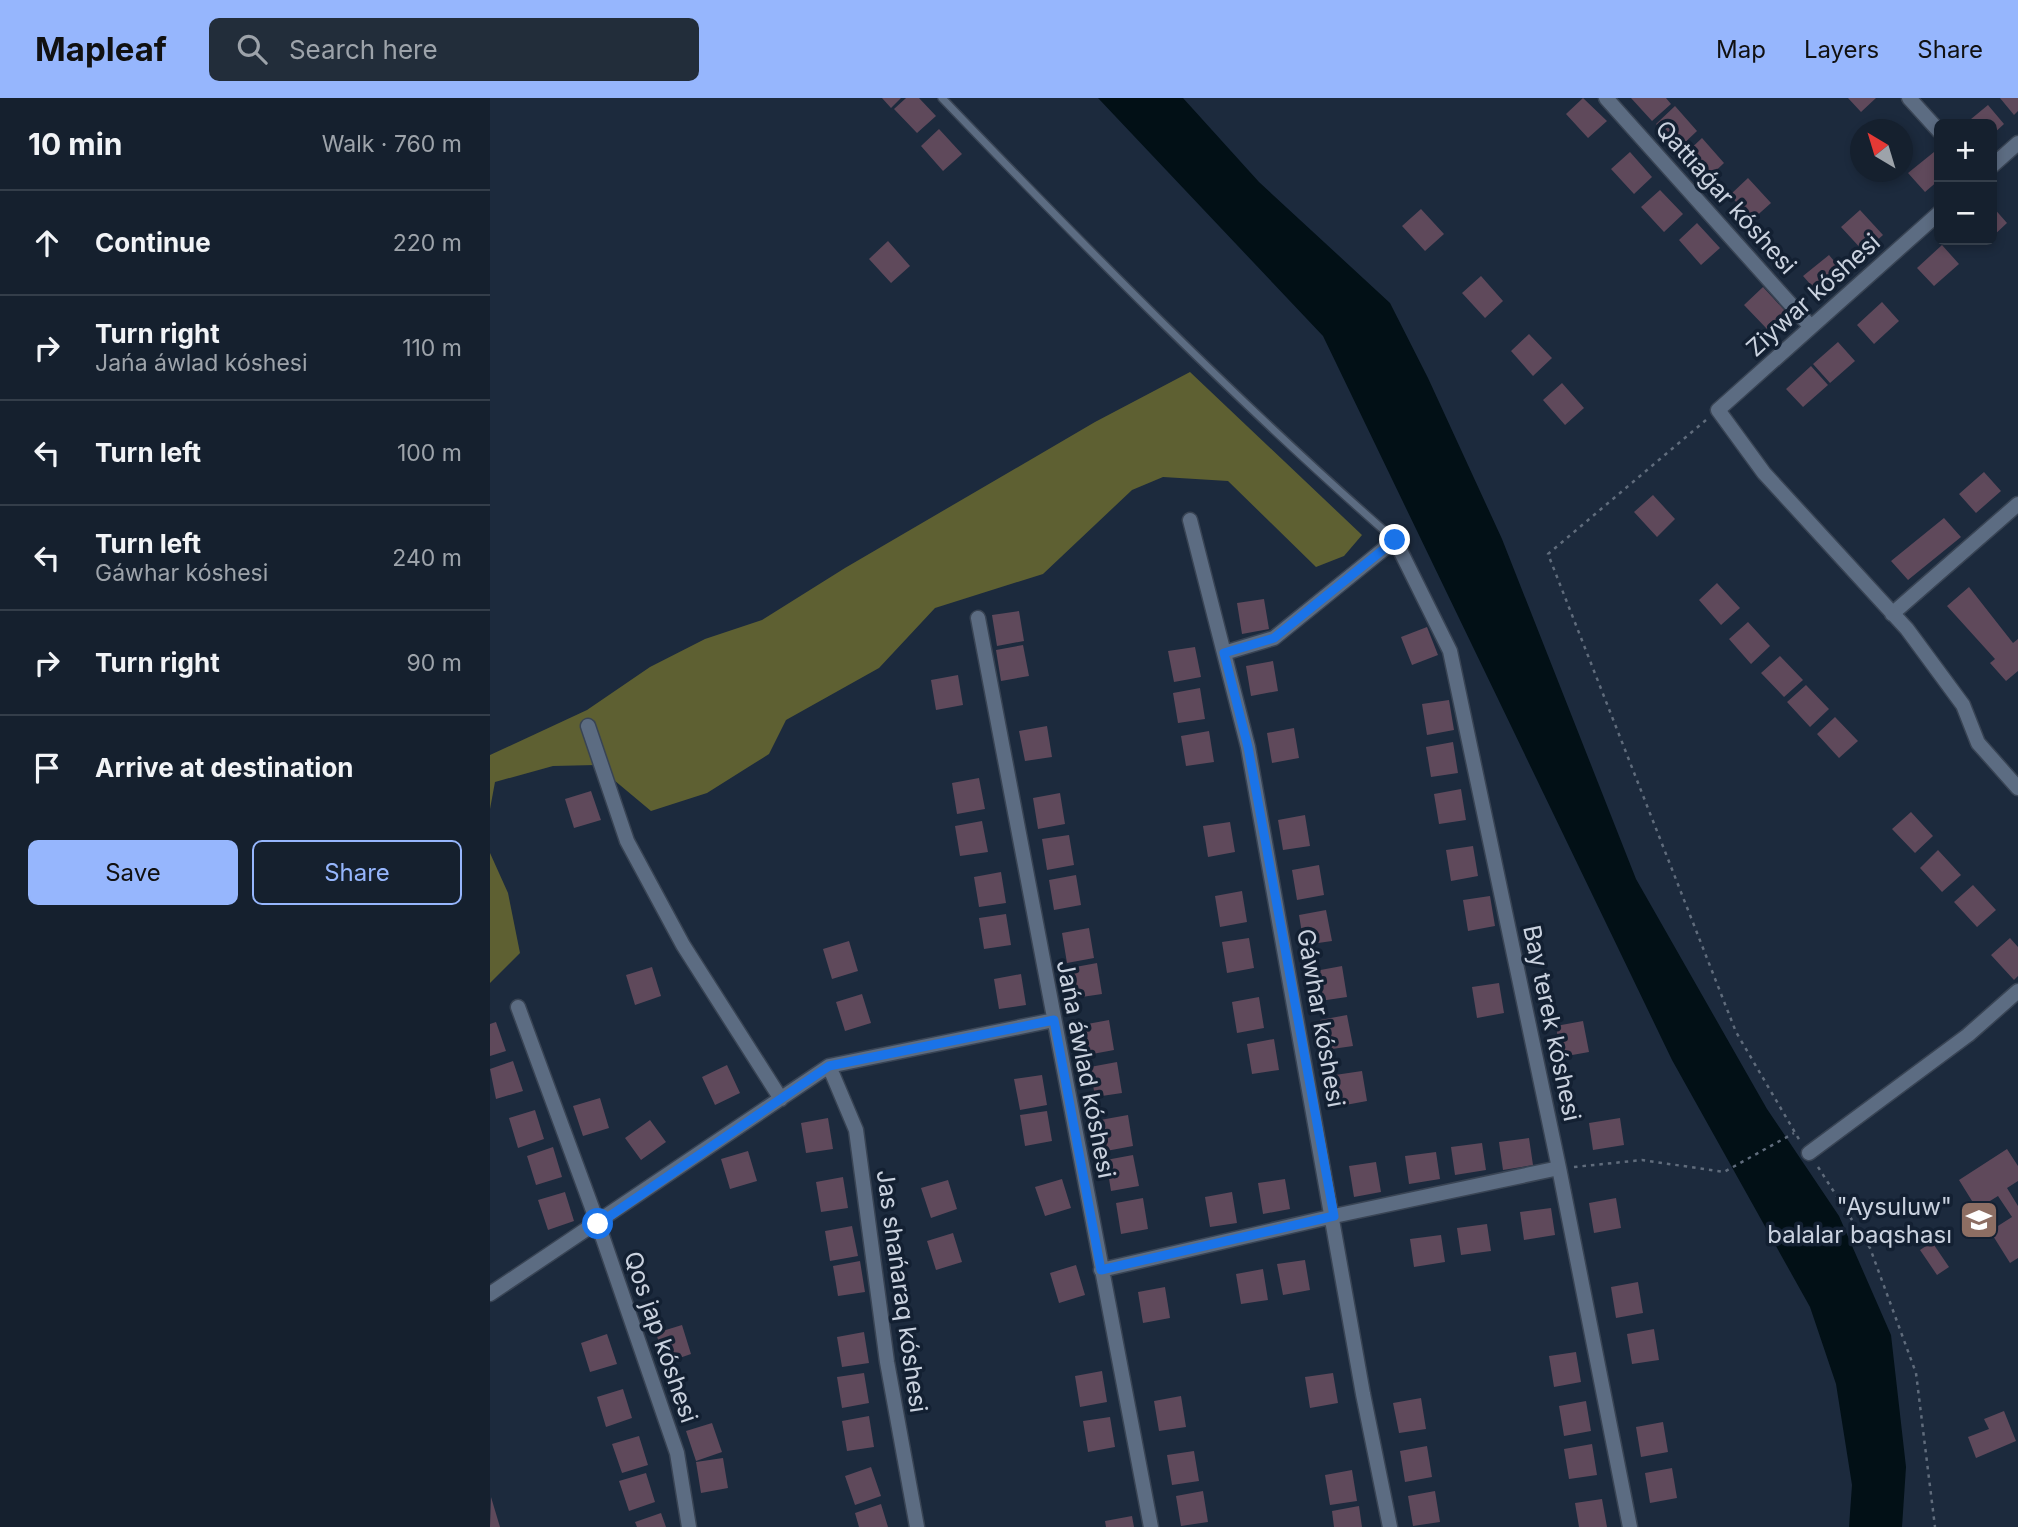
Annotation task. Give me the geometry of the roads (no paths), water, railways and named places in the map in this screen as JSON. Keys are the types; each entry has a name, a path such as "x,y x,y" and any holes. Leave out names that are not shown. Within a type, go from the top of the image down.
{"street":[{"name":"Qattıaǵar kóshesi","path":"1606,98 1811,327"},
{"path":"1909,98 1934,126"},
{"path":"1997,162 2018,143"},
{"name":"Ziywar kóshesi","path":"1892,614 1763,473 1718,410 1934,217"},
{"path":"2018,503 1892,614 1963,705 1978,743 2018,788"},
{"name":"Gáwhar kóshesi","path":"1191,520 1248,747 1334,1216 1363,1394 1390,1527"},
{"path":"1224,653 1274,638 1395,540"},
{"name":"Bay terek kóshesi","path":"1395,540 1450,651 1559,1168 1630,1527"},
{"name":"Jańa áwlad kóshesi","path":"978,618 1151,1527"},
{"path":"588,726 627,841 683,945 781,1099"},
{"path":"1809,1153 1968,1035 2018,991"},
{"name":"Qos jap kóshesi","path":"518,1007 598,1224 677,1453 689,1527"},
{"path":"490,1294 598,1224 829,1066 1054,1020"},
{"name":"Jas shańaraq kóshesi","path":"829,1066 856,1130 887,1362 917,1527"},
{"path":"1101,1270 1559,1168"}],"lane":[{"path":"942,98 1088,251 1333,486 1395,540"}],"place":[{"name":"\"Aysuluw\" balalar baqshası","path":"1979,1220"}]}
